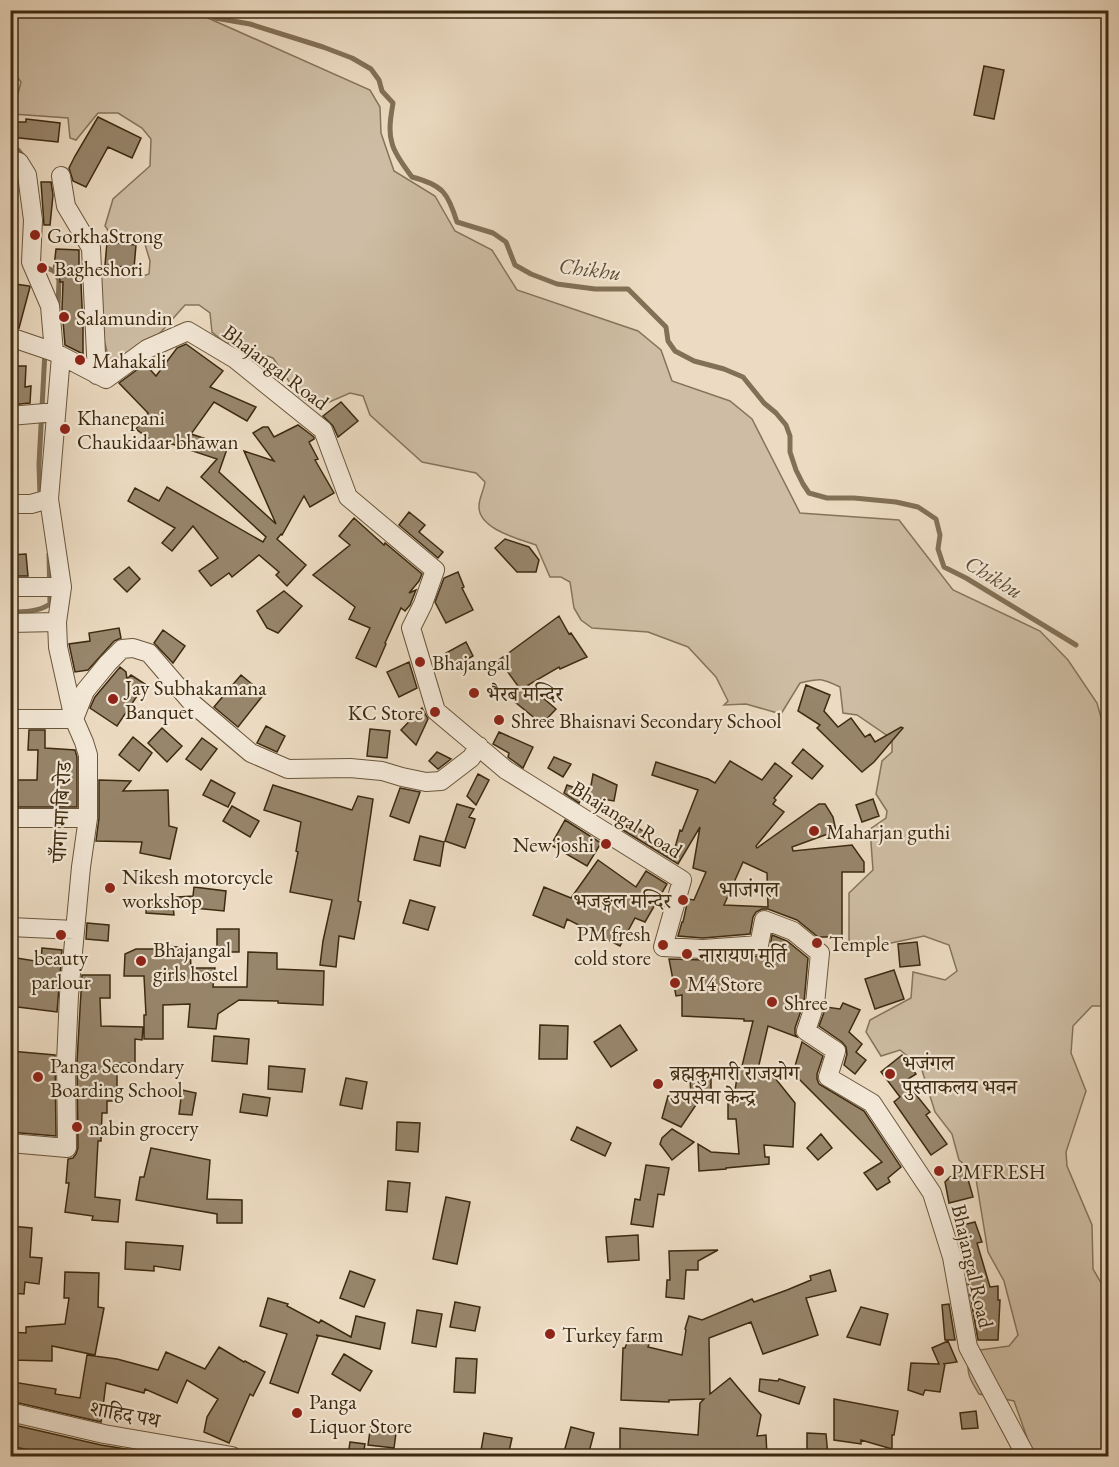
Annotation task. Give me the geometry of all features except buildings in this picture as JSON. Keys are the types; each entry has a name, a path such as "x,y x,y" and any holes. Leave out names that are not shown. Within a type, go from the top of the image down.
{"street":[{"name":"पाँगा मा बि रोड","path":"10,159 19,162 27,175 33,220 31,262 50,306 57,354 56,412 49,500 62,587 57,622 58,646 74,719 88,755 88,818 81,867 66,1038 67,1148 10,1143"},
{"path":"10,337 57,354 97,375 92,248 66,206 61,176"},
{"name":"Bhajangal Road","path":"97,375 106,379 147,349 188,332 235,360 323,430 348,497 435,570 423,604 411,628 436,711 506,770 682,880 663,947 703,949 759,945 764,920 793,931 820,953 815,1004 806,1031 836,1051 828,1077 872,1103 932,1192 952,1257 968,1347 1026,1456"},
{"path":"10,416 56,412"},
{"path":"10,504 31,504 49,500"},
{"path":"10,587 62,587"},
{"path":"10,623 57,622"},
{"path":"10,719 74,719 84,691 122,649 132,648 149,653 192,703 251,753 288,769 350,768 382,771 426,782 441,781 471,758 479,746"},
{"path":"10,818 88,818"},
{"path":"10,927 75,930"},
{"name":"शाहिद पथ","path":"10,1412 104,1434 231,1456"}],"shaded area":[{"path":"10,11 196,11 370,90 380,107 381,133 394,171 435,196 455,231 492,250 517,290 638,331 661,350 672,381 730,401 752,419 800,513 899,520 953,590 1040,631 1068,660 1097,703 1108,743 1108,1006 1092,1006 1073,1026 1071,1053 1086,1091 1066,1152 1067,1166 1092,1225 1093,1269 1108,1295 1108,1456 1037,1456 1030,1446 1014,1401 979,1394 969,1376 968,1355 973,1351 1009,1346 1018,1335 1004,1281 988,1252 975,1173 959,1160 952,1134 935,1112 921,1067 900,1050 881,1056 866,1032 870,1020 911,998 913,972 945,980 957,971 949,945 924,936 863,949 849,947 849,893 873,870 870,829 886,818 887,811 876,794 882,761 892,752 892,739 857,715 843,713 840,687 829,682 817,680 800,683 781,714 746,704 724,705 728,701 716,677 688,647 648,632 592,628 581,620 574,608 570,582 561,577 550,577 536,545 501,532 485,521 480,514 479,506 485,482 476,473 422,462 370,415 363,396 350,393 318,407 299,396 273,358 223,341 212,332 210,313 199,305 185,305 153,341 110,364 100,324 98,277 103,272 143,276 149,274 150,261 144,241 111,235 105,226 113,199 150,166 151,139 142,128 118,113 98,113 76,140 70,138 68,118 13,114 21,82 11,71"}],"waterway":[{"name":"Chikhu","path":"208,10 215,18 250,24 323,47 352,58 371,69 379,80 382,91 393,103 390,133 398,156 412,177 431,183 443,192 451,204 457,222 493,233 506,242 515,265 531,274 557,284 595,289 628,289 666,327 668,341 675,351 694,361 743,377 764,403 776,413 786,425 790,436 790,452 796,470 809,493 827,498 896,502 918,507 936,519 940,535 938,549 944,567 1076,645"},
{"name":"Chikhu","path":"10,149 18,150 23,156"},
{"name":"Chikhu","path":"38,264 54,271 59,280 58,309"},
{"name":"Chikhu","path":"40,498 39,464 45,351"},
{"name":"Chikhu","path":"10,612 26,612 50,604 49,554"}],"place":[{"name":"GorkhaStrong","path":"35,235"},
{"name":"Bagheshori","path":"42,268"},
{"name":"Salamundin","path":"64,317"},
{"name":"Mahakali","path":"80,360"},
{"name":"Khanepani Chaukidaar bhawan","path":"65,429"},
{"name":"Bhajangal","path":"420,662"},
{"name":"भैरब मन्दिर","path":"474,693"},
{"name":"Jay Subhakamana Banquet","path":"113,699"},
{"name":"KC Store","path":"435,712"},
{"name":"Shree Bhaisnavi Secondary School","path":"499,720"},
{"name":"Maharjan guthi","path":"814,831"},
{"name":"New joshi","path":"606,844"},
{"name":"Nikesh motorcycle workshop","path":"110,888"},
{"name":"भजङ्गल मन्दिर","path":"683,900"},
{"name":"beauty parlour","path":"61,935"},
{"name":"Temple","path":"817,943"},
{"name":"PM fresh cold store","path":"663,945"},
{"name":"नारायण मूर्ति","path":"687,954"},
{"name":"Bhajangal girls hostel","path":"141,961"},
{"name":"M4 Store","path":"675,983"},
{"name":"Shree","path":"772,1002"},
{"name":"भजंगल पुस्ताकलय भवन","path":"890,1074"},
{"name":"Panga Secondary Boarding School","path":"38,1077"},
{"name":"ब्रह्मकुमारी राजयोग उपसेवा केन्द्र","path":"658,1084"},
{"name":"nabin grocery","path":"77,1127"},
{"name":"PMFRESH","path":"939,1171"},
{"name":"Turkey farm","path":"550,1334"},
{"name":"Panga Liquor Store","path":"297,1413"}],"district":[{"name":"भाजंगल","path":"749,889"}]}
